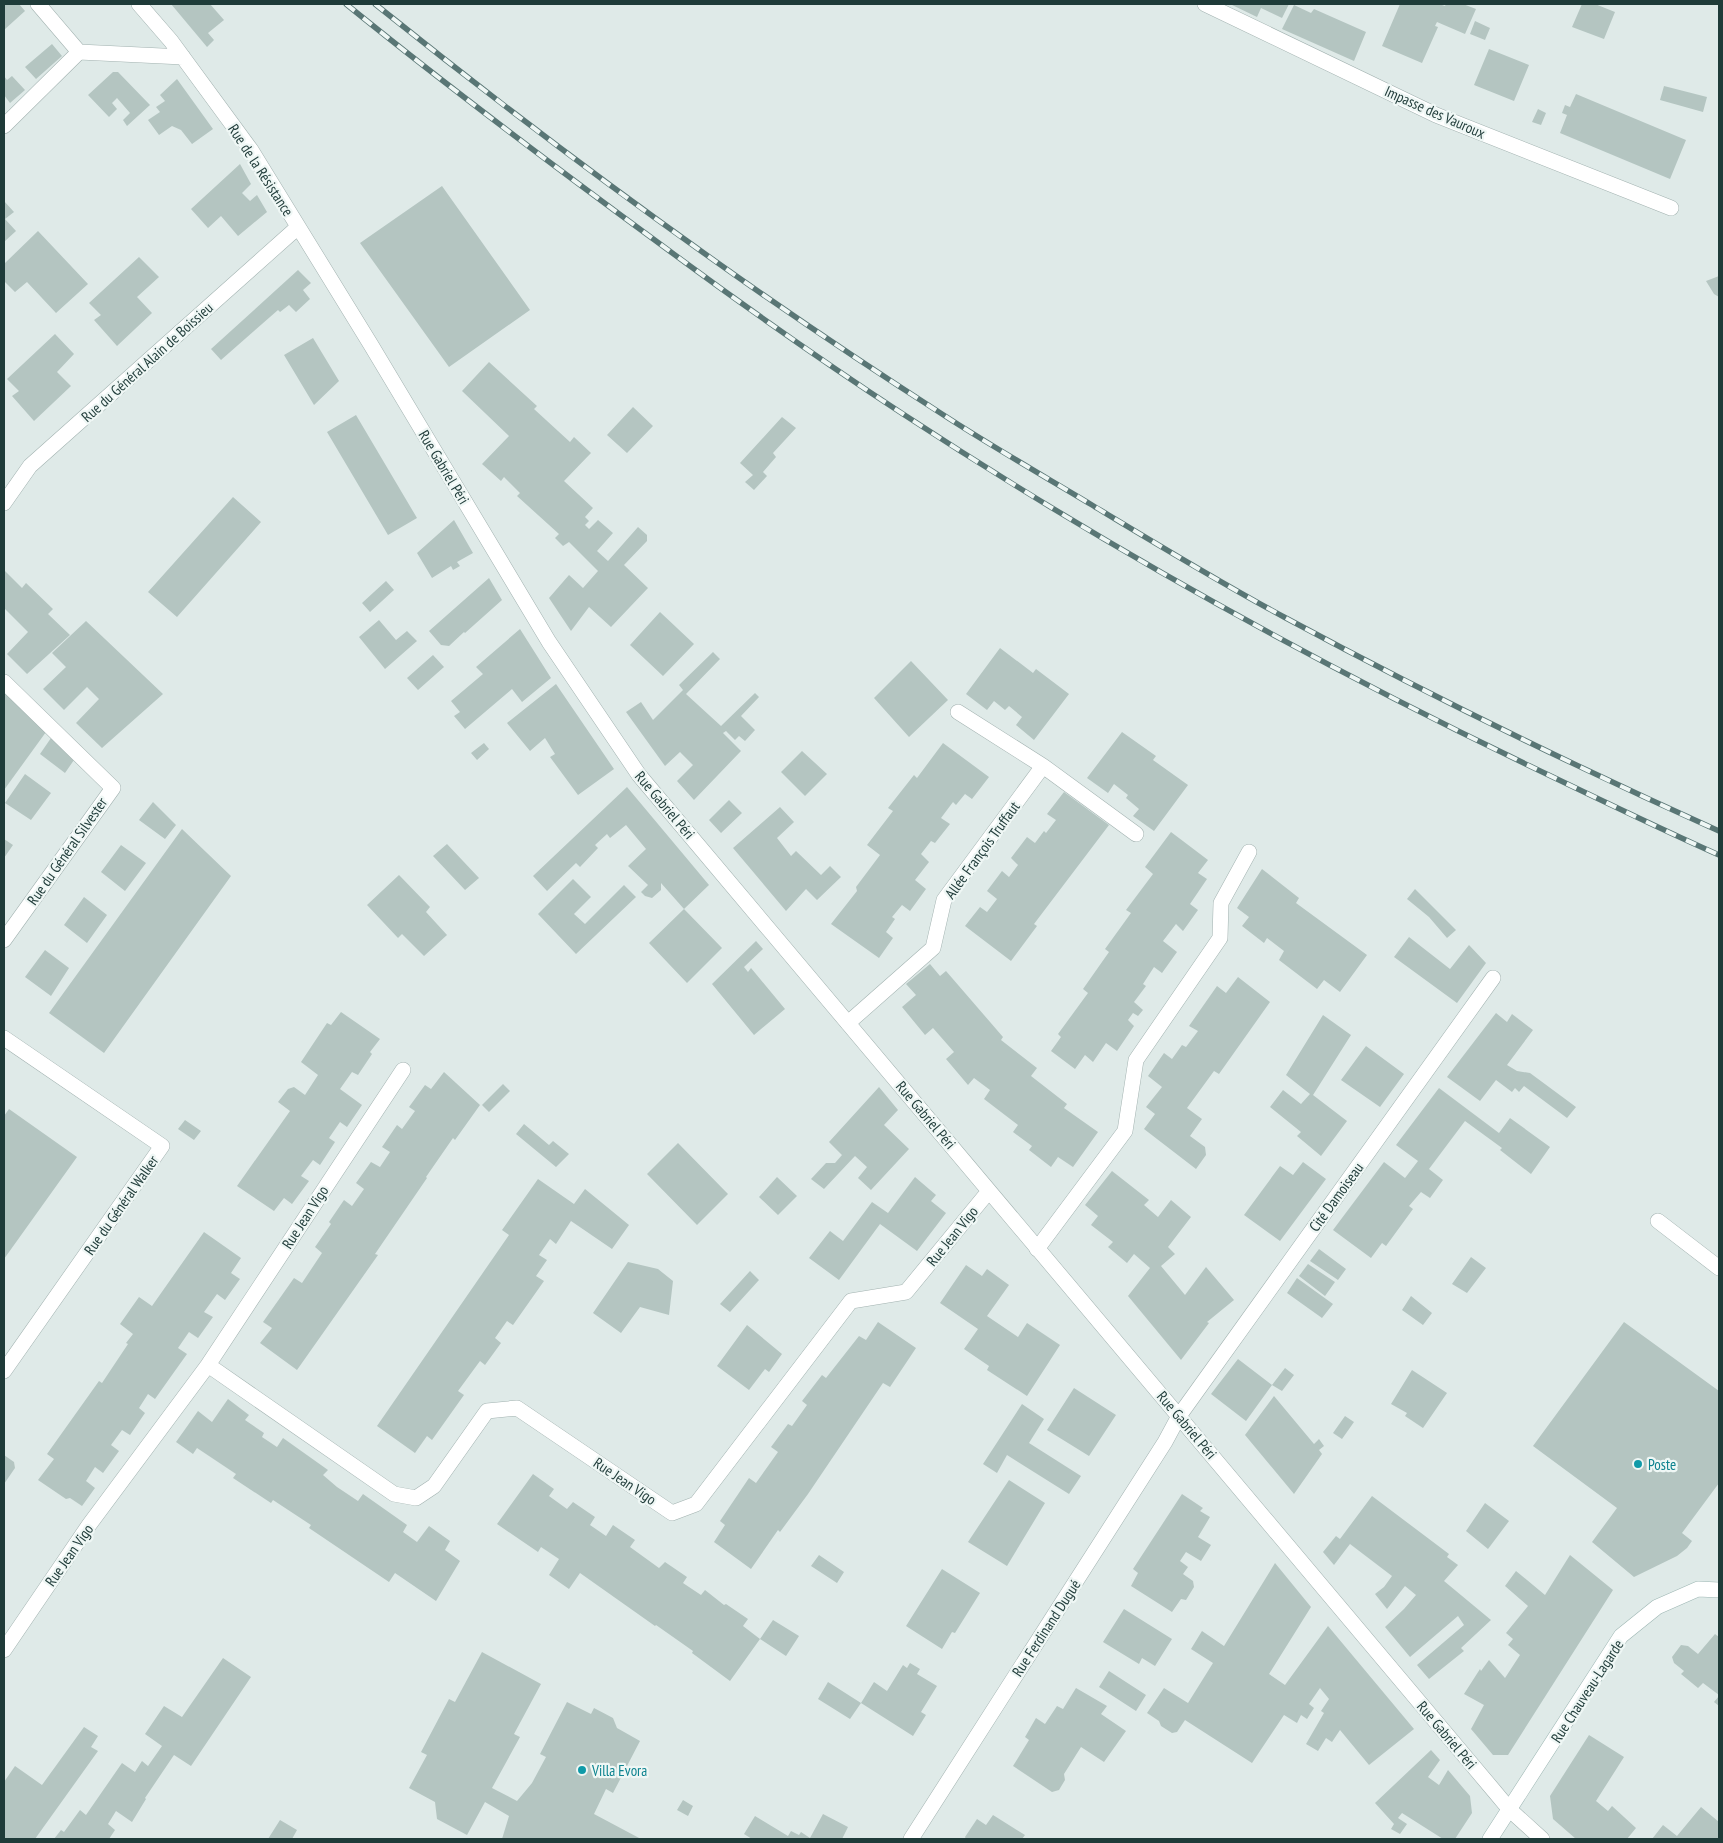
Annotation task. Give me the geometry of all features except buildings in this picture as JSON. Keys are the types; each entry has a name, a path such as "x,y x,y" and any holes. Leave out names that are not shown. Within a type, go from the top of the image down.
{"street":[{"path":"38,4 79,52 183,57"},
{"name":"Rue de la Résistance","path":"139,4 183,57 251,150 372,345"},
{"name":"Impasse des Vauroux","path":"1205,4 1436,115 1671,208"},
{"path":"4,126 79,52"},
{"name":"Rue du Général Alain de Boissieu","path":"4,503 30,466 298,227"},
{"name":"Rue Gabriel Péri","path":"372,345 549,642 639,775 1510,1810 1542,1839"},
{"name":"Rue du Général Silvester","path":"4,682 112,788 4,940"},
{"path":"958,712 1043,766 1136,834"},
{"name":"Allée François Truffaut","path":"848,1023 933,948 944,900 1043,766"},
{"path":"1037,1249 1125,1131 1136,1060 1220,938 1221,903 1249,852"},
{"name":"Cité Damoiseau","path":"1179,1416 1493,978"},
{"name":"Rue du Général Walker","path":"4,1038 162,1146 4,1371"},
{"name":"Rue Jean Vigo","path":"4,1650 89,1525 208,1365 403,1070"},
{"name":"Rue Jean Vigo","path":"208,1365 394,1494 416,1498 434,1486 487,1411 516,1408 672,1513 696,1504 851,1301 906,1292 989,1191"},
{"path":"1658,1221 1719,1268"},
{"name":"Rue Ferdinand Dugué","path":"911,1839 1165,1442 1179,1416"},
{"name":"Rue Chauveau-Lagarde","path":"1490,1839 1621,1636 1657,1607 1698,1589 1719,1590"}],"railway":[{"path":"346,4 422,65 577,183 717,286 840,372 982,465 1142,561 1306,653 1473,738 1719,855"},
{"path":"375,4 582,165 653,217 796,317 979,438 1211,576 1338,646 1609,781 1719,831"}],"place":[{"name":"Poste","path":"1638,1464"},
{"name":"Villa Evora","path":"582,1770"}]}
